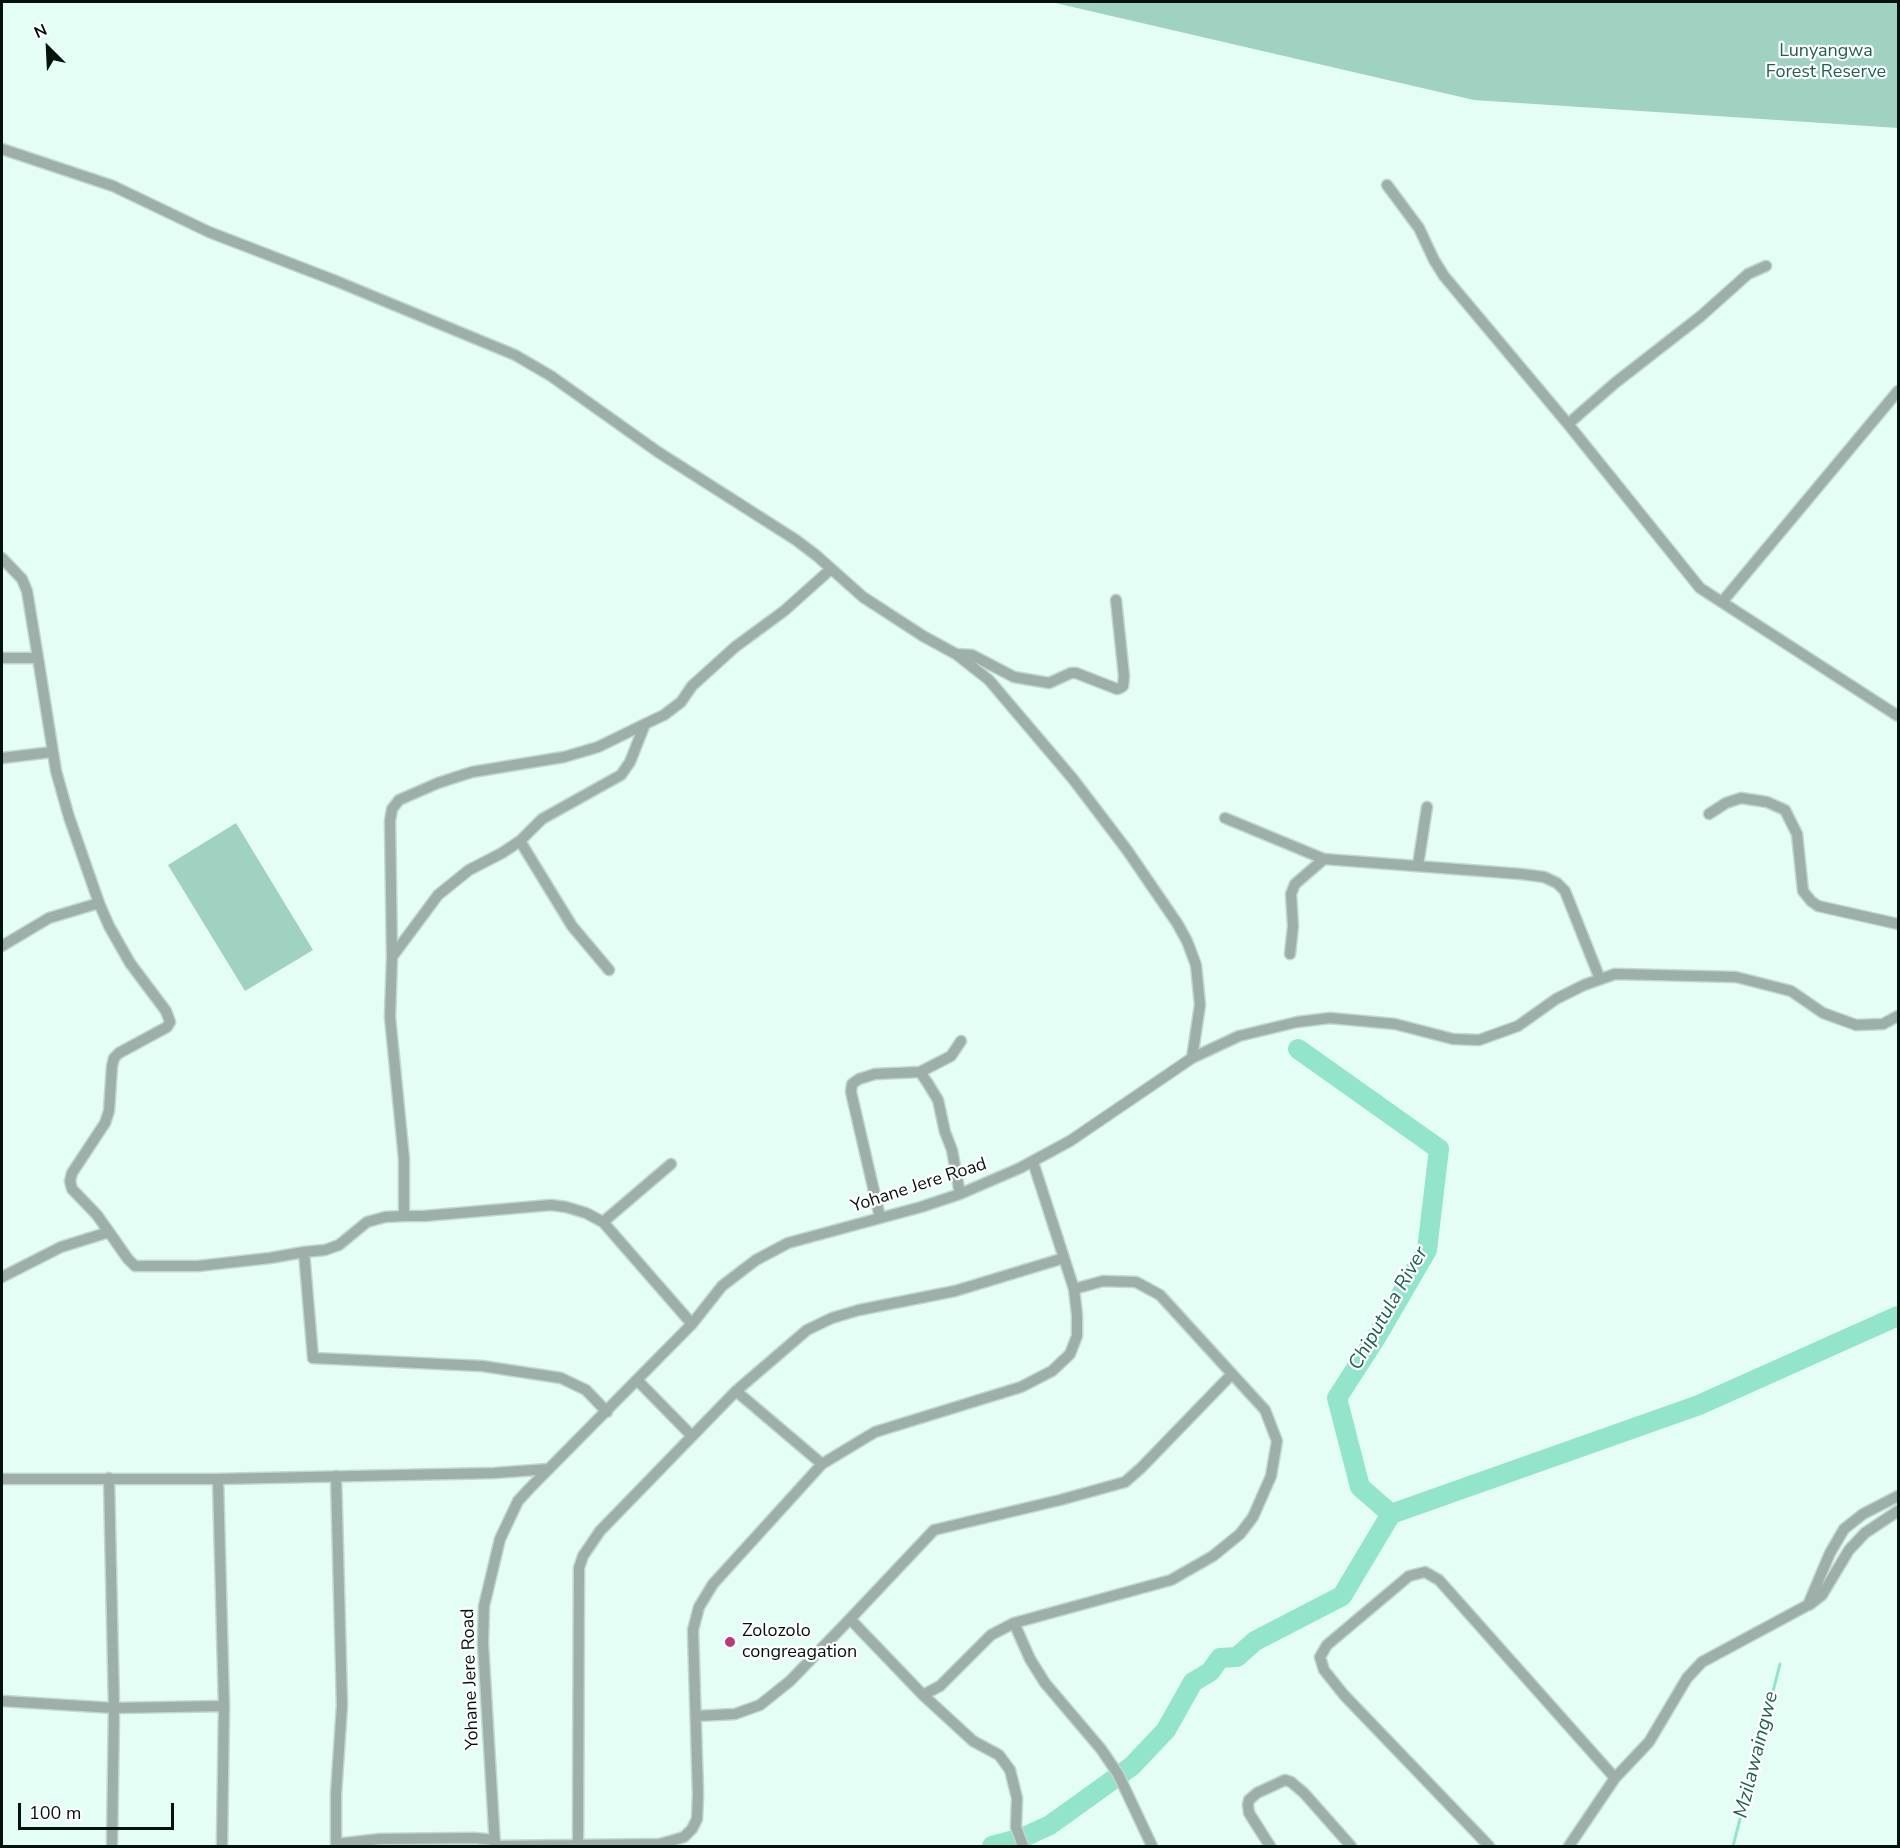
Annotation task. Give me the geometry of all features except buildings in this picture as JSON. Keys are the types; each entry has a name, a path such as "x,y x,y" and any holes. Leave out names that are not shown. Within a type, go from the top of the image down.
{"street":[{"path":"2,149 113,186 209,232 291,266 336,281 515,355 551,376 658,452 796,540 863,597 923,636 956,654 988,680 1073,779 1127,850 1177,923 1196,965 1200,1005 1192,1058"},
{"path":"1387,185 1419,228 1444,276 1568,424 1700,588 1899,716"},
{"path":"1568,424 1615,382 1701,316 1748,274 1766,266"},
{"path":"1722,602 1899,391"},
{"path":"2,558 21,579 27,591 52,752 69,817 99,903 130,963 166,1011 170,1022 166,1027 118,1053 114,1058 111,1101 105,1122 72,1173 70,1181 72,1189 97,1215 128,1259 135,1266 144,1267 198,1266 270,1258 325,1250 339,1245 367,1222 385,1217 424,1216 551,1205 586,1213 603,1222 692,1324"},
{"path":"404,1216 404,1159 390,1017 392,957 390,821 392,809 399,800 438,783 472,772 564,757 598,747 664,715 681,702 692,686 735,647 784,611 831,569"},
{"path":"956,654 972,655 1014,676 1049,683 1076,673 1117,689 1120,688 1123,686 1124,676 1116,600"},
{"path":"2,658 38,658"},
{"path":"392,957 438,895 469,870 520,841 542,819 621,775 630,762 645,724"},
{"path":"2,758 52,752"},
{"path":"1709,814 1726,803 1741,798 1767,802 1785,810 1797,834 1803,891 1811,901 1818,906 1899,924"},
{"path":"1418,865 1427,807"},
{"path":"1226,818 1324,859 1544,877 1557,883 1565,891 1600,979"},
{"path":"520,841 572,926 609,970"},
{"path":"1290,954 1293,926 1291,894 1295,884 1324,859"},
{"path":"2,946 49,918 99,903"},
{"name":"Yohane Jere Road","path":"495,1844 483,1644 484,1606 500,1539 519,1502 549,1469 692,1324 722,1286 756,1260 788,1243 960,1194 1033,1162 1070,1141 1192,1058 1239,1036 1297,1022 1330,1018 1395,1024 1453,1039 1479,1040 1518,1026 1556,999 1615,974 1736,977 1791,991 1823,1013 1856,1025 1883,1024 1899,1016"},
{"path":"880,1217 851,1092 852,1084 874,1074 920,1072 951,1056 961,1041"},
{"path":"920,1072 939,1100 960,1194"},
{"path":"336,1476 342,1705 336,1794 336,1845 381,1839 474,1838 495,1844 578,1846 660,1844 684,1837 692,1829 697,1819 693,1630 704,1596 822,1464 875,1432 1021,1387 1052,1371 1070,1354 1077,1336 1074,1289 1033,1162"},
{"path":"603,1222 671,1164"},
{"path":"2,1277 61,1247 109,1232"},
{"path":"304,1252 313,1358 482,1366 561,1378 586,1390 607,1412"},
{"path":"578,1846 579,1579 583,1556 595,1538 615,1514 736,1391 807,1330 832,1318 859,1310 955,1291 1064,1258"},
{"path":"923,1695 940,1686 991,1635 1014,1623 1171,1580 1213,1556 1240,1534 1253,1517 1270,1476 1277,1441 1265,1410 1160,1295 1136,1282 1103,1281 1074,1289"},
{"path":"696,1716 735,1714 760,1705 790,1681 934,1530 1125,1482 1231,1375"},
{"path":"638,1381 692,1436"},
{"path":"736,1391 822,1464"},
{"path":"2,1479 218,1479 494,1473 549,1469"},
{"path":"109,1478 114,1708 112,1846"},
{"path":"218,1479 224,1706 222,1846"},
{"path":"1808,1605 1830,1553 1844,1529 1863,1514 1899,1496"},
{"path":"1569,1846 1615,1778 1649,1742 1687,1678 1702,1662 1808,1605 1822,1595 1849,1550 1865,1533 1899,1511"},
{"path":"1489,1846 1344,1695 1324,1670 1320,1658 1327,1645 1409,1576 1425,1572 1439,1580 1615,1778"},
{"path":"850,1619 923,1695 973,1741 999,1755 1010,1770 1017,1798 1016,1827 1023,1846"},
{"path":"1014,1623 1025,1650 1045,1683 1101,1749 1118,1774 1152,1846"},
{"path":"2,1701 114,1708 224,1706"},
{"path":"1270,1846 1249,1813 1249,1800 1257,1793 1285,1780 1291,1782 1304,1794 1351,1846"}],"green space":[{"name":"Lunyangwa Forest Reserve","path":"1051,2 1898,2 1898,128 1474,100"},
{"path":"236,823 313,950 245,991 168,865"}],"waterway":[{"name":"Chiputula River","path":"1298,1049 1439,1149 1427,1250 1377,1336 1337,1398 1360,1487 1391,1514"},
{"name":"Chiputula River","path":"992,1846 1022,1838 1050,1825 1132,1766 1166,1730 1193,1682 1210,1672 1220,1658 1237,1657 1255,1641 1342,1596 1391,1514 1699,1405 1898,1316"},
{"name":"Mzilawaingwe","path":"1733,1846 1780,1664"}],"place":[{"name":"Zolozolo congreagation","path":"730,1642"}]}
